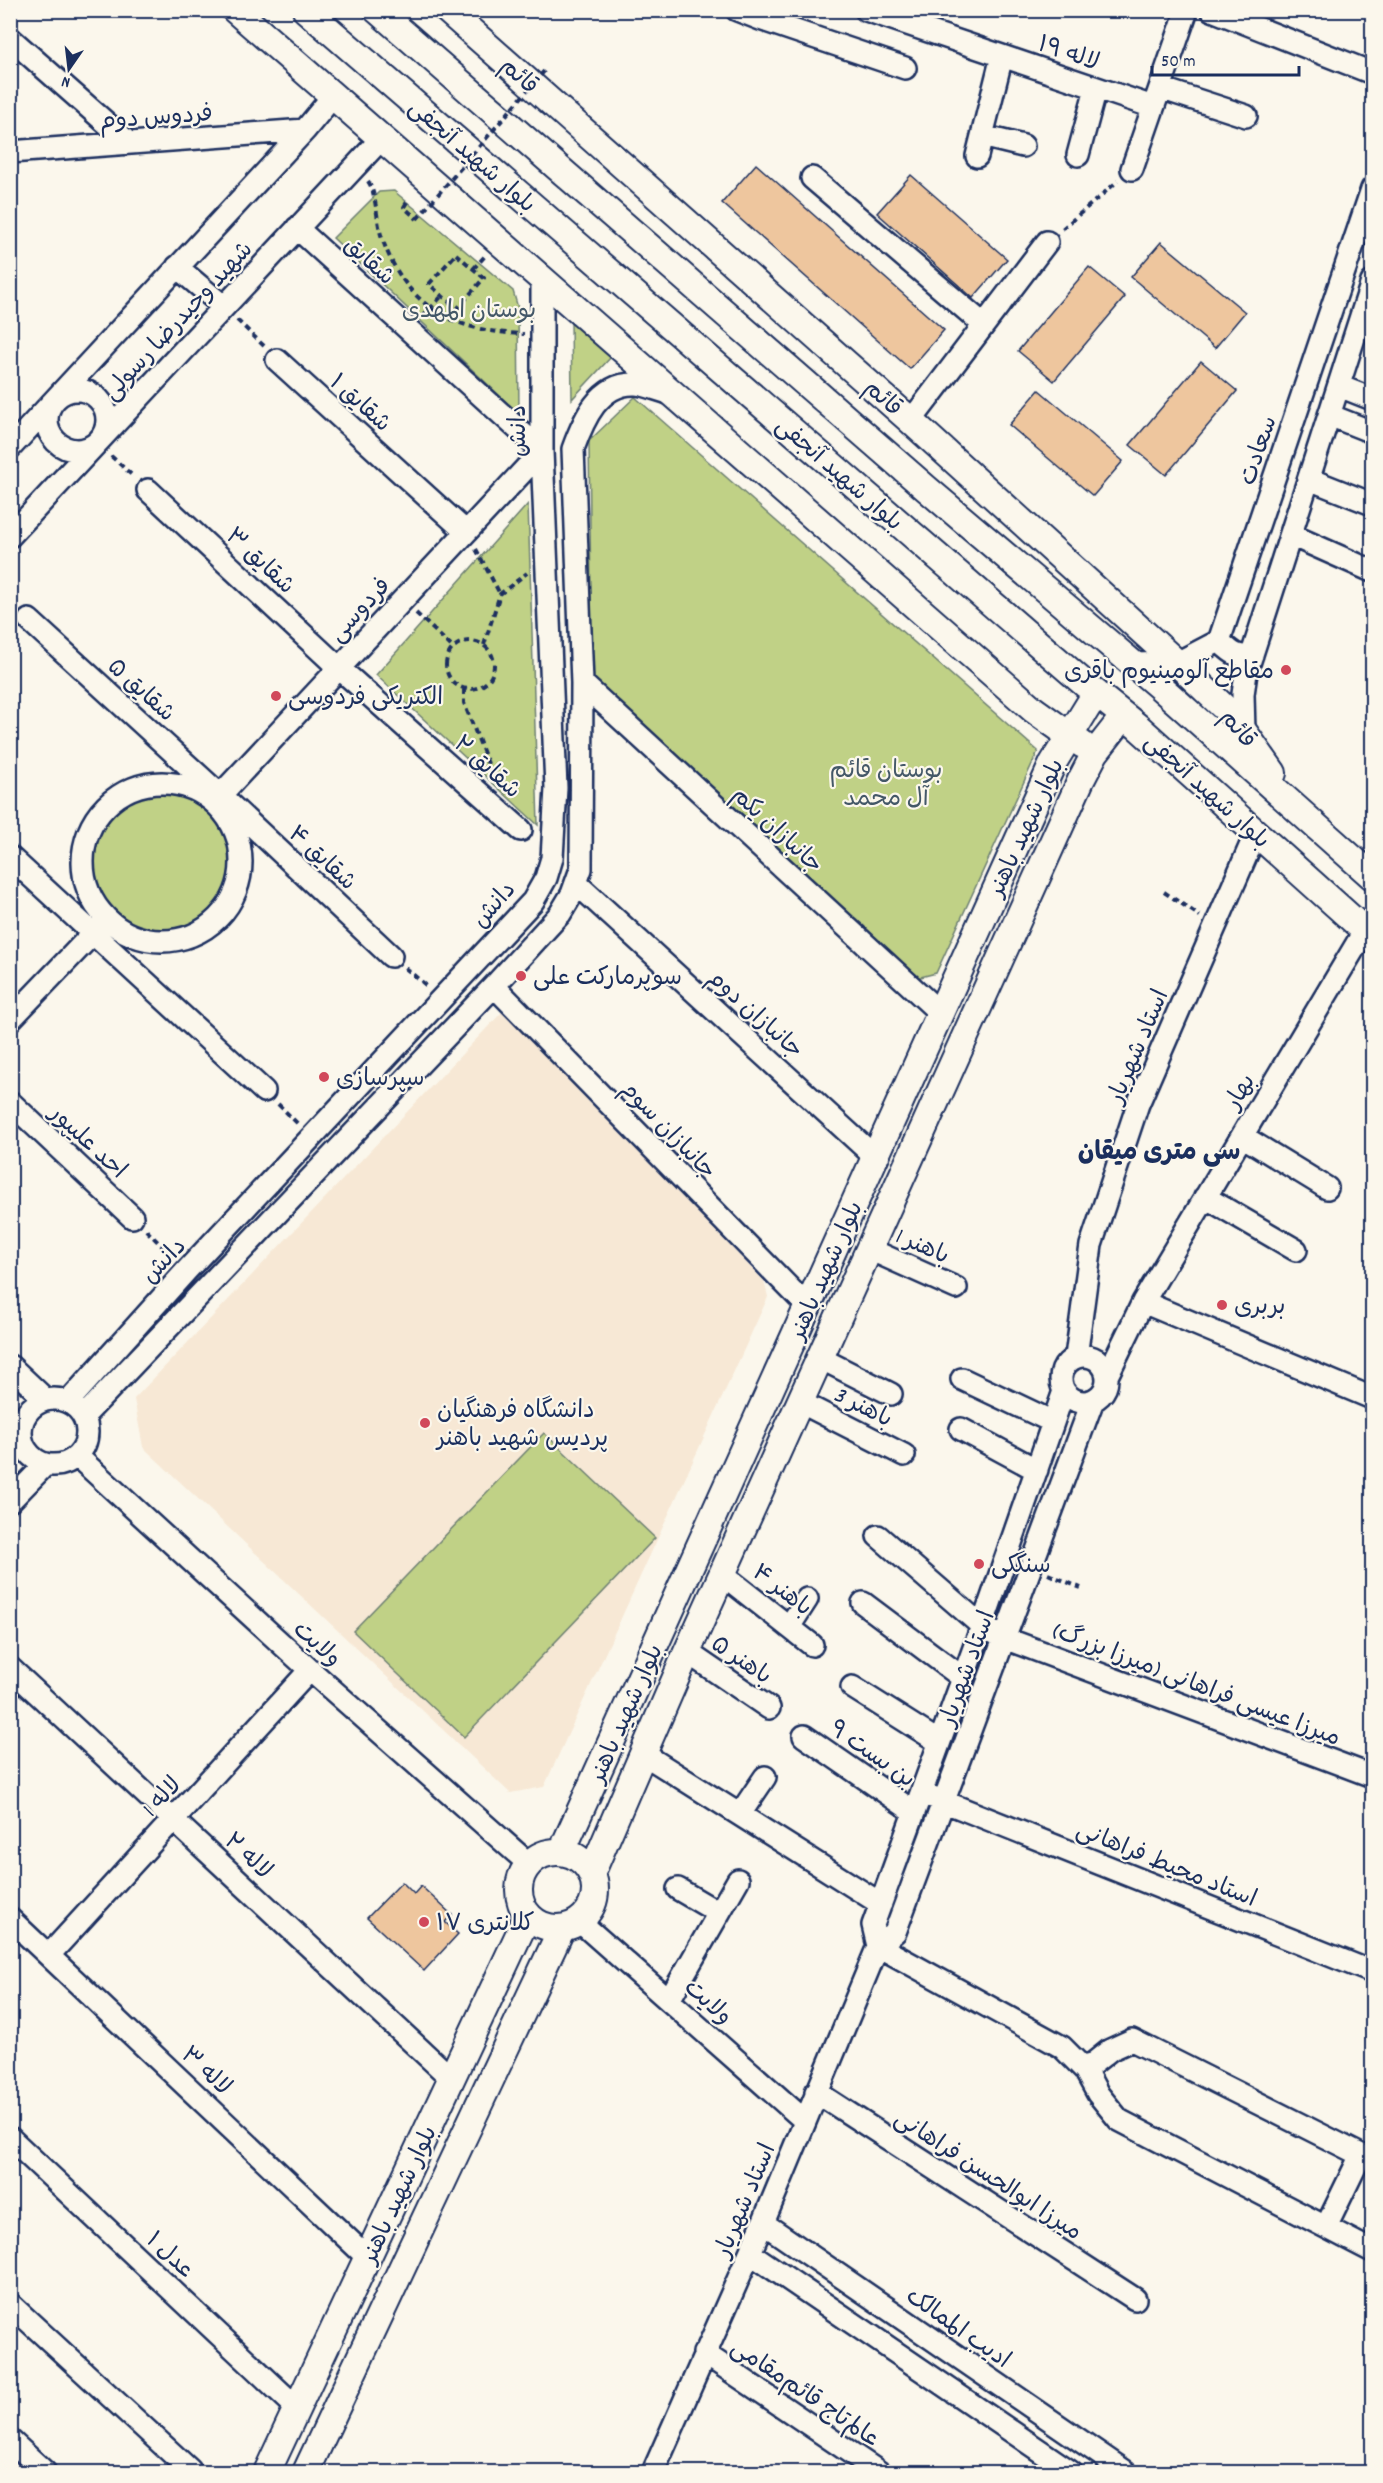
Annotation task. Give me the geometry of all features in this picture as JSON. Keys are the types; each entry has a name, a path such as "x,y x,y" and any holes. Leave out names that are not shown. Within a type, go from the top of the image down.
{"main road":[{"path":"235,10 1034,710 1095,753"},
{"name":"بلوار شهید آنجفی","path":"306,10 1124,716 1369,934"},
{"name":"بلوار شهید آنجفی","path":"377,10 927,489 1133,664 1296,806 1372,876"},
{"name":"قائم","path":"447,10 911,421 1177,663 1232,715 1296,806"},
{"name":"بلوار شهید باهنر","path":"562,1851 1053,763 1096,693"},
{"name":"بلوار شهید باهنر","path":"592,1872 687,1652 1055,836 1095,753 1124,716"},
{"path":"1027,824 1041,818 1048,820 1053,824 1055,836"},
{"path":"562,1851 584,1862 592,1872 596,1882 593,1904 571,1925 544,1925 528,1915 522,1906 519,1884 528,1864 538,1856 562,1851"},
{"name":"بلوار شهید باهنر","path":"267,2472 528,1915"},
{"name":"بلوار شهید باهنر","path":"306,2472 571,1925"}],"street":[{"path":"736,10 765,14 905,68"},
{"name":"لاله ۱۹","path":"866,10 1096,88 1246,117"},
{"path":"1132,169 1187,10"},
{"path":"1212,10 1372,73"},
{"path":"10,38 129,143"},
{"path":"1002,56 979,146 1023,146"},
{"path":"1078,155 1096,88"},
{"name":"شهید وحیدرضا رسولی","path":"10,448 305,130 333,96"},
{"name":"فردوس دوم","path":"10,152 305,130"},
{"name":"شهید وحیدرضا رسولی","path":"10,536 381,139"},
{"path":"812,178 984,326"},
{"name":"سعادت","path":"1219,641 1372,189"},
{"name":"شقایق","path":"297,228 542,452"},
{"path":"911,421 1047,242"},
{"path":"177,267 223,306"},
{"name":"دانش","path":"68,1402 187,1270 533,901 546,878 552,858 556,788 542,452 542,280"},
{"path":"1244,732 1243,694 1252,655 1339,386 1363,342 1372,286"},
{"name":"شقایق ۱","path":"277,360 466,532"},
{"path":"542,452 573,449 583,422 597,401 616,387 636,384 672,394"},
{"path":"1339,386 1372,399"},
{"path":"72,391 91,394 99,400 107,417 106,426 97,443 78,450 60,444 48,428 50,408 56,400 72,391"},
{"path":"1329,415 1372,432"},
{"name":"دانش","path":"84,1416 494,986 560,914 572,894 581,869 582,683 573,449"},
{"name":"فردوسی","path":"217,798 542,452"},
{"path":"1309,479 1372,504"},
{"name":"شقایق ۳","path":"148,490 339,668"},
{"path":"1291,535 1372,571"},
{"name":"شقایق ۵","path":"29,620 217,798"},
{"path":"1133,664 1177,663 1219,641 1234,654 1246,657 1252,655"},
{"name":"شقایق ۲","path":"339,668 521,830"},
{"name":"جانبازان یکم","path":"582,683 939,1012"},
{"path":"153,783 178,785 217,798 239,843 242,869 235,894 221,915 201,932 177,940 152,941 99,926 83,874 83,849 92,825 107,805 128,790 153,783"},
{"name":"شقایق ۴","path":"217,798 391,956"},
{"name":"استاد شهریار","path":"1076,1357 1091,1245 1138,1104 1256,833"},
{"path":"10,857 99,926 264,1091"},
{"name":"جانبازان دوم","path":"576,882 875,1157"},
{"path":"10,1020 99,926"},
{"name":"بهار","path":"1107,1374 1143,1302 1205,1197 1369,934"},
{"name":"جانبازان سوم","path":"494,986 809,1308"},
{"name":"احد علیپور","path":"10,1102 132,1217"},
{"path":"1242,1136 1327,1188"},
{"path":"1205,1197 1296,1250"},
{"name":"باهنر 1","path":"869,1249 956,1288"},
{"path":"1143,1302 1372,1398"},
{"path":"1084,1355 1099,1360 1107,1374 1105,1390 1093,1400 1077,1401 1064,1390 1061,1383 1064,1367 1076,1357 1084,1355"},
{"path":"820,1358 891,1394"},
{"path":"10,1366 46,1400"},
{"path":"962,1378 1053,1422"},
{"name":"استاد شهریار","path":"878,1946 873,1925 982,1626 1064,1390"},
{"path":"46,1400 68,1402 84,1416 87,1437 84,1448 68,1462 46,1464 36,1460 28,1452 17,1449 21,1432 17,1415 28,1411 36,1404 46,1400"},
{"name":"استاد شهریار","path":"656,2471 704,2353 763,2223 878,1946 895,1932 1093,1400"},
{"name":"باهنر 3","path":"800,1402 904,1455"},
{"path":"961,1429 1036,1470"},
{"name":"ولایت","path":"77,1456 310,1670 528,1864"},
{"path":"10,1501 46,1464"},
{"name":"میرزا عیسی فراهانی (میرزا بزرگ)","path":"878,1536 982,1626 1004,1638 1372,1776"},
{"name":"باهنر ۴","path":"722,1574 812,1645"},
{"path":"789,1627 807,1599"},
{"path":"862,1603 963,1678"},
{"name":"باهنر ۵","path":"687,1652 769,1708"},
{"name":"لاله ۲","path":"10,1668 452,2079"},
{"name":"لاله 1","path":"49,1955 310,1670"},
{"path":"852,1687 939,1742"},
{"name":"بن بست ۹","path":"804,1736 917,1802 943,1802"},
{"path":"642,1753 881,1904"},
{"path":"740,1814 765,1778"},
{"name":"استاد محیط فراهانی","path":"943,1802 1372,1972"},
{"path":"669,2000 738,1880"},
{"path":"678,1889 719,1913"},
{"name":"لاله ۳","path":"10,1919 368,2258"},
{"name":"ولایت","path":"571,1925 669,2000 804,2120"},
{"path":"878,1946 1062,2047 1085,2070 1098,2094 1119,2120 1372,2251"},
{"path":"1085,2070 1110,2050 1132,2040 1361,2155 1326,2227"},
{"name":"میرزا ابوالحسن فراهانی","path":"816,2092 1135,2299"},
{"name":"عدل ۱","path":"10,2138 297,2408"},
{"name":"ادیب الممالک","path":"763,2223 1126,2472"},
{"path":"750,2253 1071,2472"},
{"path":"10,2304 190,2470"},
{"name":"عالم‌تاج قائم‌مقامی","path":"704,2353 879,2472"},
{"path":"10,2440 45,2472"}],"path":[{"path":"408,202 404,207 417,219 545,70"},
{"path":"357,164 372,187 377,222 389,255 407,284 430,309 459,323 491,332 542,333"},
{"path":"1047,242 1132,169"},
{"path":"456,254 484,278 457,309 442,296 429,284 456,254"},
{"path":"410,331 442,296"},
{"path":"223,306 277,360"},
{"path":"97,443 148,490"},
{"path":"466,532 500,594"},
{"path":"484,645 500,594 535,567 547,567"},
{"path":"403,600 453,648"},
{"path":"465,641 484,645 490,650 495,665 491,679 479,688 464,689 452,682 446,669 446,661 453,648 465,641"},
{"path":"464,689 464,703 503,803 500,809"},
{"path":"1164,892 1216,926"},
{"path":"391,956 442,999"},
{"path":"264,1091 312,1137"},
{"path":"132,1217 187,1270"},
{"path":"1031,1567 1081,1588"}],"shaded area":[{"name":"دانشگاه فرهنگیان پردیس شهید باهنر","path":"504,1010 764,1281 768,1297 544,1787 510,1793 143,1447 134,1399"}],"green space":[{"name":"بوستان المهدی","path":"394,191 513,291 518,308 519,414 333,238 379,192"},
{"path":"571,320 611,357 572,399"},
{"name":"بوستان قائم آل محمد","path":"635,397 1038,751 936,973 913,979 592,678 589,441"},
{"path":"528,504 538,825 376,675"},
{"path":"162,794 188,799 210,814 225,836 230,862 225,888 210,910 188,925 162,930 136,925 114,910 99,888 94,862 99,836 114,814 136,799"},
{"path":"544,1433 655,1538 464,1737 353,1631"}],"building":[{"path":"756,164 944,330 910,369 722,203"},
{"path":"911,175 1007,259 973,298 877,213"},
{"path":"1161,242 1245,312 1215,348 1131,277"},
{"path":"1089,267 1125,297 1054,381 1018,351"},
{"path":"1201,361 1237,391 1166,475 1130,445"},
{"path":"1039,390 1123,461 1093,496 1009,425"},
{"path":"402,1882 414,1894 421,1886 452,1915 445,1922 458,1934 424,1971 367,1918"}],"place":[{"name":"مقاطع آلومینیوم باقری","path":"1286,670"},
{"name":"الکتریکی فردوسی","path":"276,696"},
{"name":"سوپرمارکت علی","path":"521,976"},
{"name":"سپرسازی","path":"324,1077"},
{"name":"بربری","path":"1222,1305"},
{"name":"دانشگاه فرهنگیان پردیس شهید باهنر","path":"425,1423"},
{"name":"سنگکی","path":"979,1564"},
{"name":"کلانتری ۱۷","path":"424,1922"}],"district":[{"name":"سی متری میقان","path":"1159,1150"}]}
